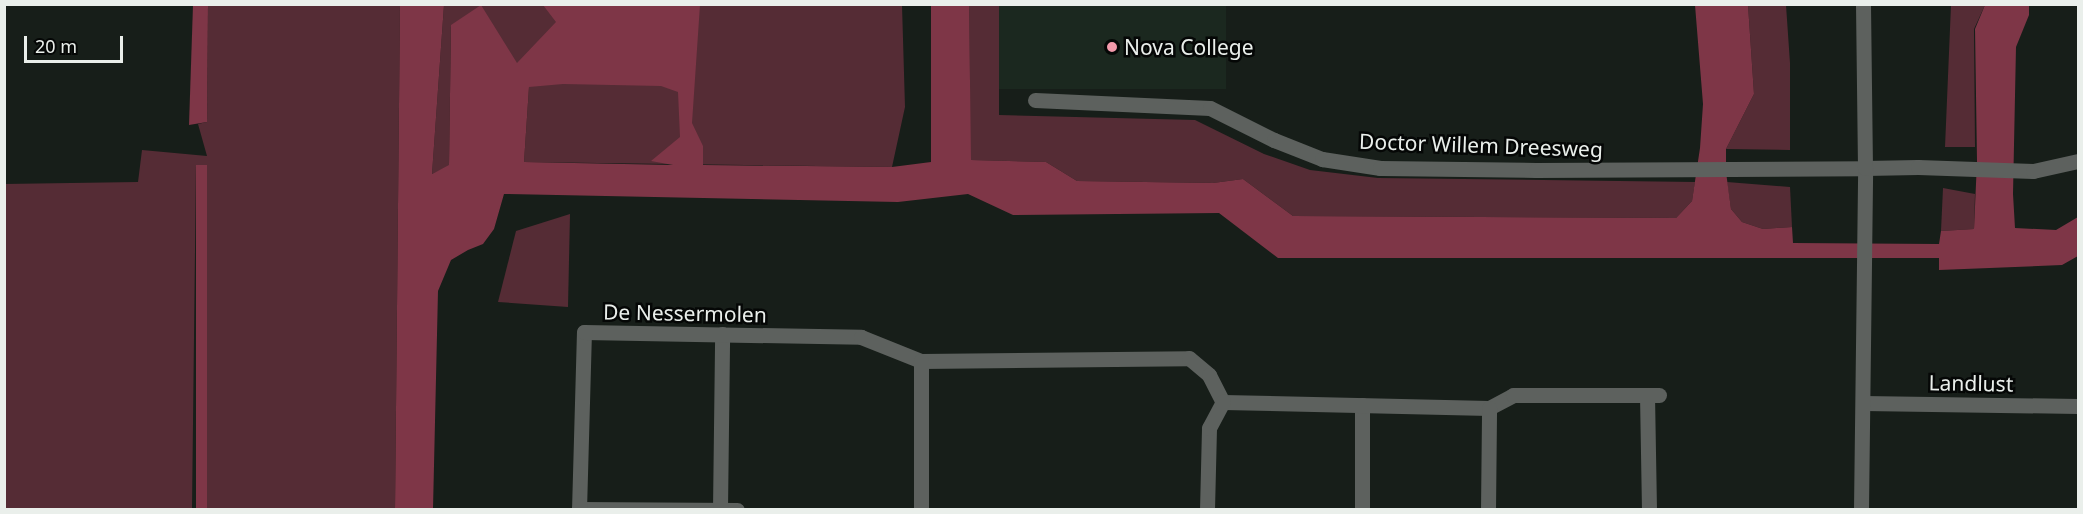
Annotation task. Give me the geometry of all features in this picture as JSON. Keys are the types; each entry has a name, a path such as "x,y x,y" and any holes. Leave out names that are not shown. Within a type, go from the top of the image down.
{"street":[{"path":"1861,510 1865,228 1863,4"},
{"name":"Doctor Willem Dreesweg","path":"1035,100 1210,108 1274,140 1322,159 1380,168 1734,170 1960,168 2033,171 2079,161"},
{"name":"De Nessermolen","path":"737,510 579,509 584,332 861,337 921,361 1189,358 1209,375 1223,402"},
{"path":"720,509 722,334"},
{"path":"921,361 921,510"},
{"path":"1207,510 1209,428 1223,402 1489,408 1513,395 1653,395 1648,510"},
{"name":"Landlust","path":"1863,404 2079,406"},
{"path":"1362,405 1362,510"},
{"path":"1488,510 1489,408"}],"shaded area":[{"path":"969,4 971,160 1046,162 1077,181 1213,183 1243,179 1293,216 1676,218 1692,201 1700,148 1703,104 1695,5 1748,5 1754,94 1726,149 1726,172 1731,209 1742,222 1763,229 1792,227 1793,243 1939,244 1941,231 1974,229 1977,161 1975,29 1985,5 2029,5 2029,15 2016,47 2013,194 2015,228 2056,230 2078,217 2078,256 2062,265 1939,270 1939,258 1278,258 1219,213 1013,215 968,194 898,202 504,194 494,229 483,244 451,260 438,291 433,509 395,510 400,5 444,5 432,174 449,165 451,25 481,5 517,63 556,22 543,5 700,5 692,123 703,146 703,165 892,167 931,162 931,5","holes":["563,84 661,86 678,92 680,137 651,161 673,165 524,162 529,87"]},
{"path":"193,5 208,5 207,122 189,125"},
{"path":"208,5 400,5 395,509 203,509 207,166 196,165 192,509 5,509 4,184 138,182 142,150 207,156 198,124 207,122"},
{"path":"444,5 902,5 905,107 892,167 524,162 529,87 451,25 449,166 432,174"},
{"path":"969,5 999,5 999,115 1195,120 1264,154 1310,170 1378,178 1695,182 1692,201 1676,218 1293,216 1243,179 1213,183 1077,181 1046,162 970,160"},
{"name":"Nova College","path":"999,5 1226,5 1226,89 999,89"},
{"path":"1748,5 1786,5 1790,63 1790,150 1726,149 1754,94"},
{"path":"1951,5 1985,5 1974,29 1975,147 1945,147"},
{"path":"196,165 207,165 207,509 196,509"},
{"path":"1727,182 1790,187 1792,227 1763,229 1742,222 1731,209"},
{"path":"1943,188 1975,194 1974,229 1941,231"},
{"path":"570,214 568,307 498,302 516,231"}],"place":[{"name":"Nova College","path":"1112,47"}]}
